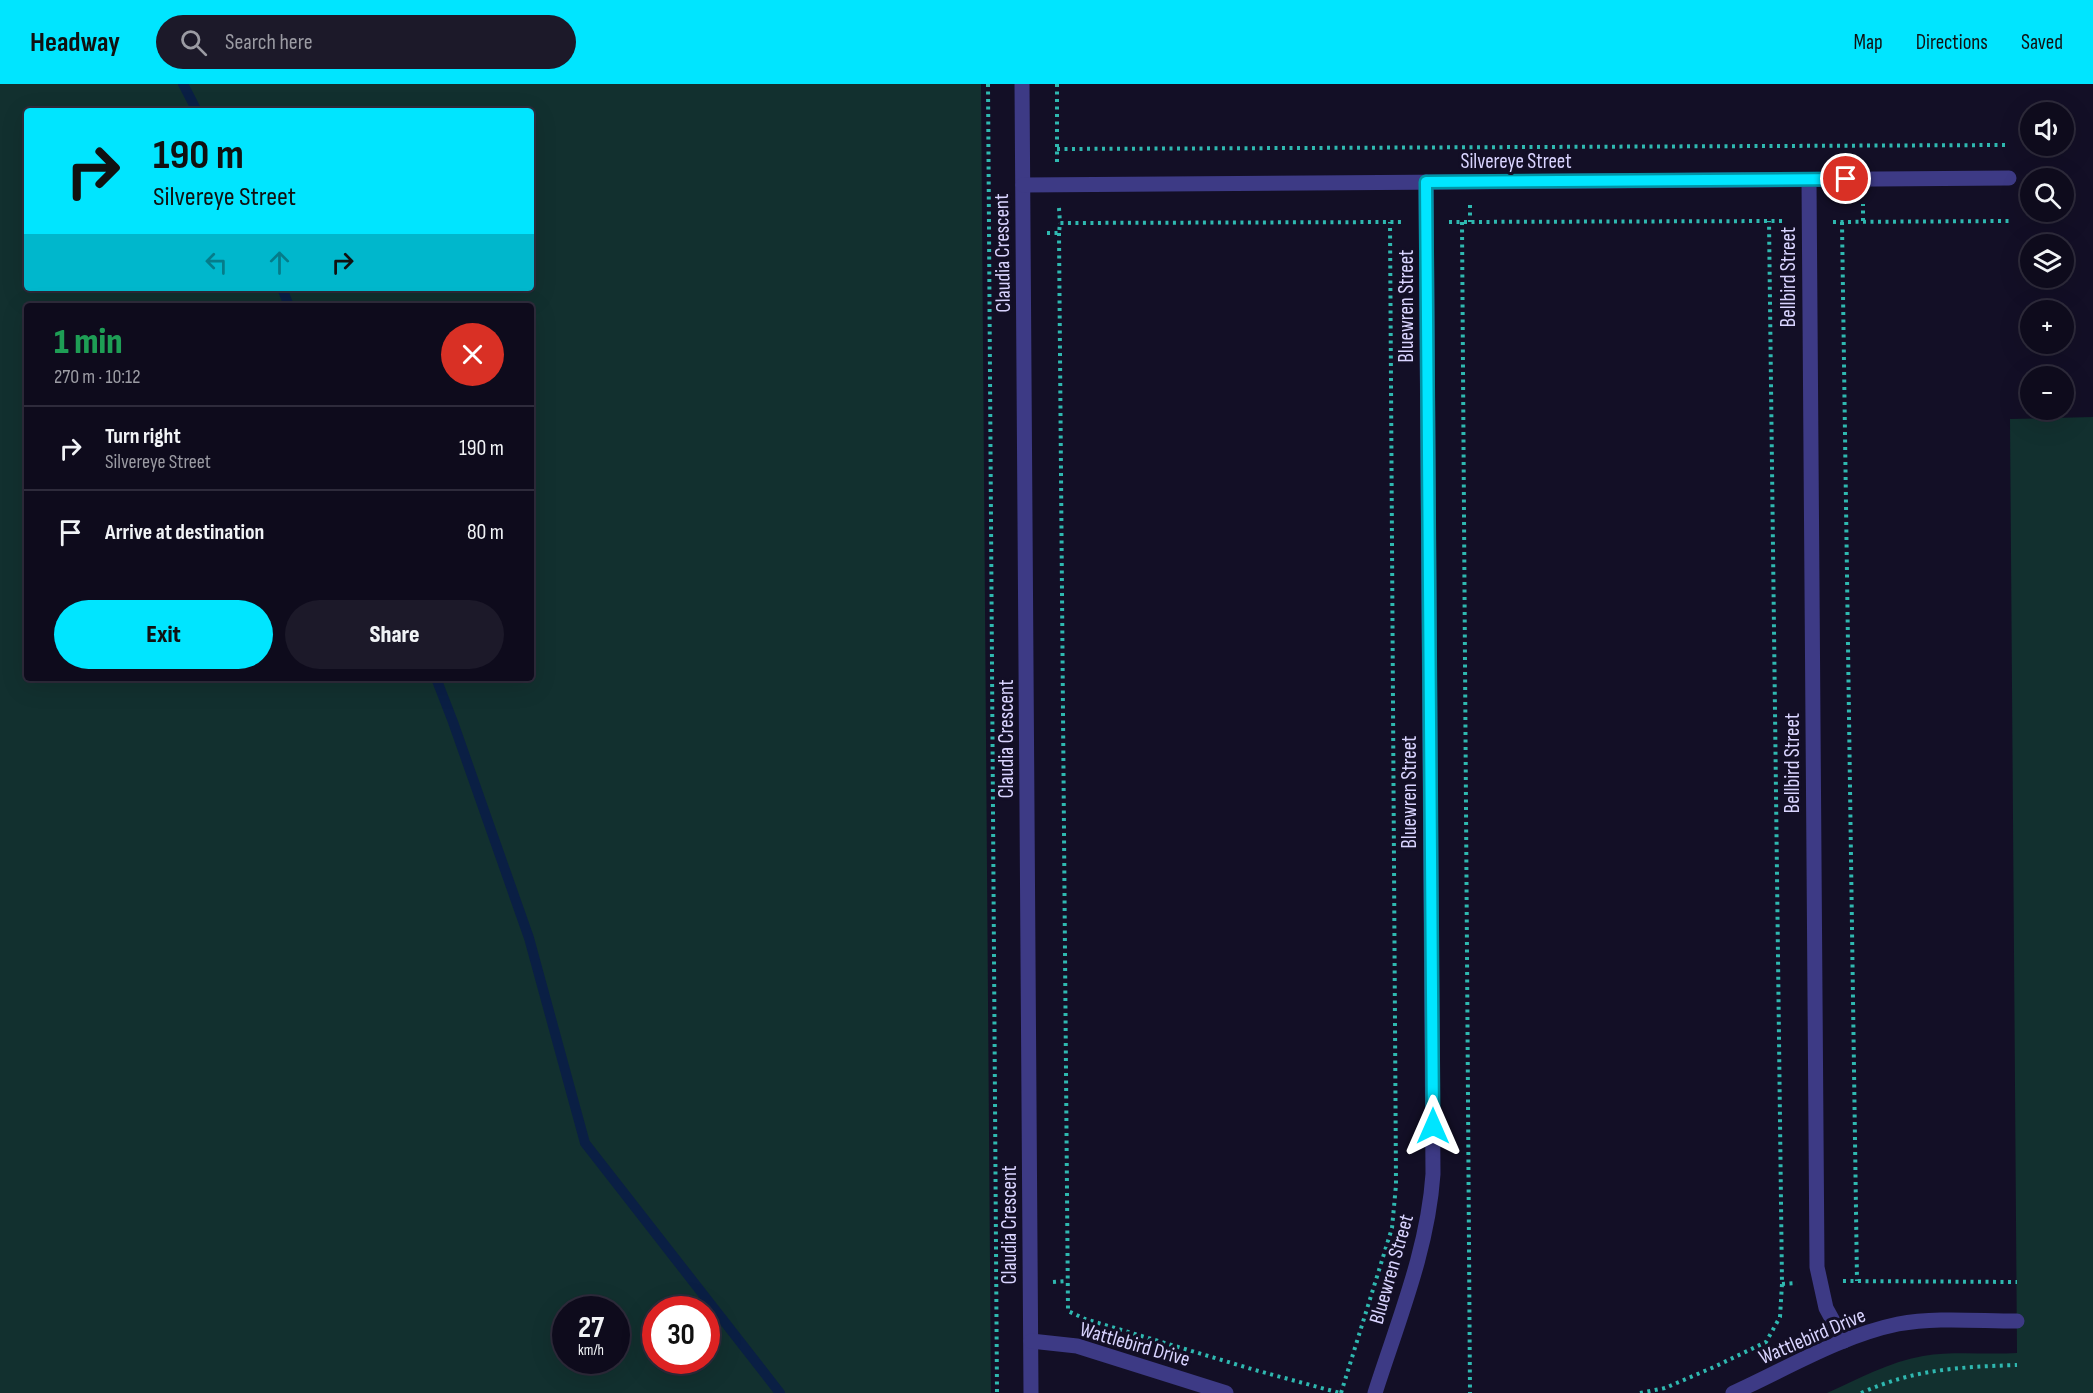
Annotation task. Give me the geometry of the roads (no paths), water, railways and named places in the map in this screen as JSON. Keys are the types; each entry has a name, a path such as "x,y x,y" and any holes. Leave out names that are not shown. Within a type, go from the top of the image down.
{"street":[{"name":"Claudia Crescent","path":"1022,84 1031,1393"},
{"name":"Silvereye Street","path":"1023,185 2009,178"},
{"name":"Bellbird Street","path":"1809,180 1816,1255 1826,1308 1844,1341"},
{"name":"Bluewren Street","path":"1375,1393 1424,1240 1431,1208 1433,1174 1426,182"},
{"name":"Wattlebird Drive","path":"1733,1393 1844,1341 1898,1324 1932,1320 2017,1321"},
{"name":"Wattlebird Drive","path":"1031,1341 1077,1346 1226,1393"}],"waterway":[{"path":"183,84 195,108"},
{"path":"283,291 288,303"},
{"path":"437,681 529,938 585,1143 780,1393"}]}
